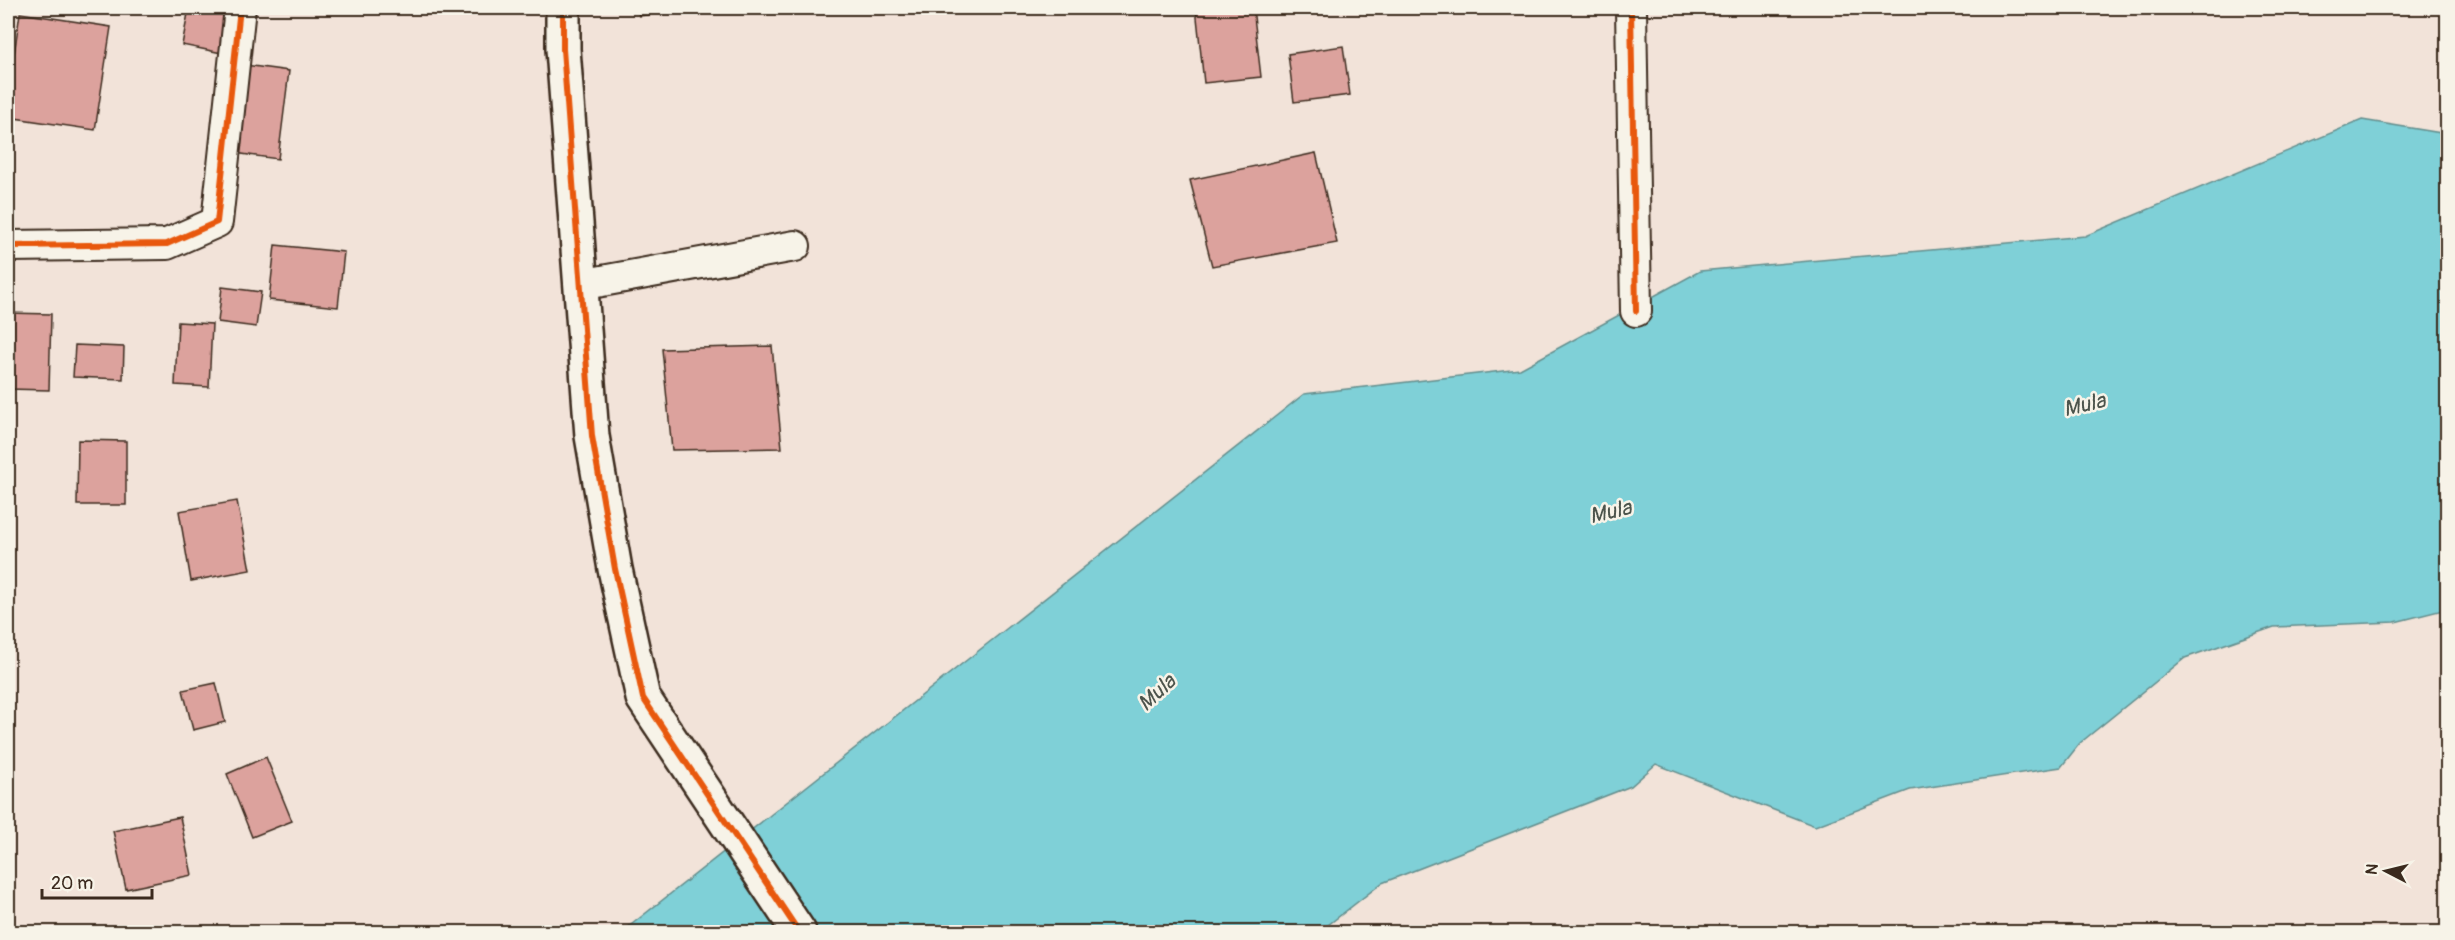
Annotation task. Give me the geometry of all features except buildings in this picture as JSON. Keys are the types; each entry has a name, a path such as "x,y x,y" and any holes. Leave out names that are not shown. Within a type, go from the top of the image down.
{"street":[{"path":"8,246 167,244 217,222 240,8"},
{"path":"562,8 563,61 592,436 615,569 643,698 799,933"},
{"path":"1631,8 1636,311"},
{"path":"580,285 795,246"}],"water":[{"name":"Mula","path":"2362,120 2447,134 2447,609 2395,622 2274,627 2185,658 2080,743 2061,767 1910,790 1815,826 1656,764 1631,786 1382,883 1319,932 622,932 1304,394 1520,369 1700,271 2085,236"}],"cycle path":[{"path":"8,246 167,244 217,222 240,8"},
{"path":"563,8 563,49 592,436 615,569 643,698 799,932"},
{"path":"1631,8 1636,311"}]}
